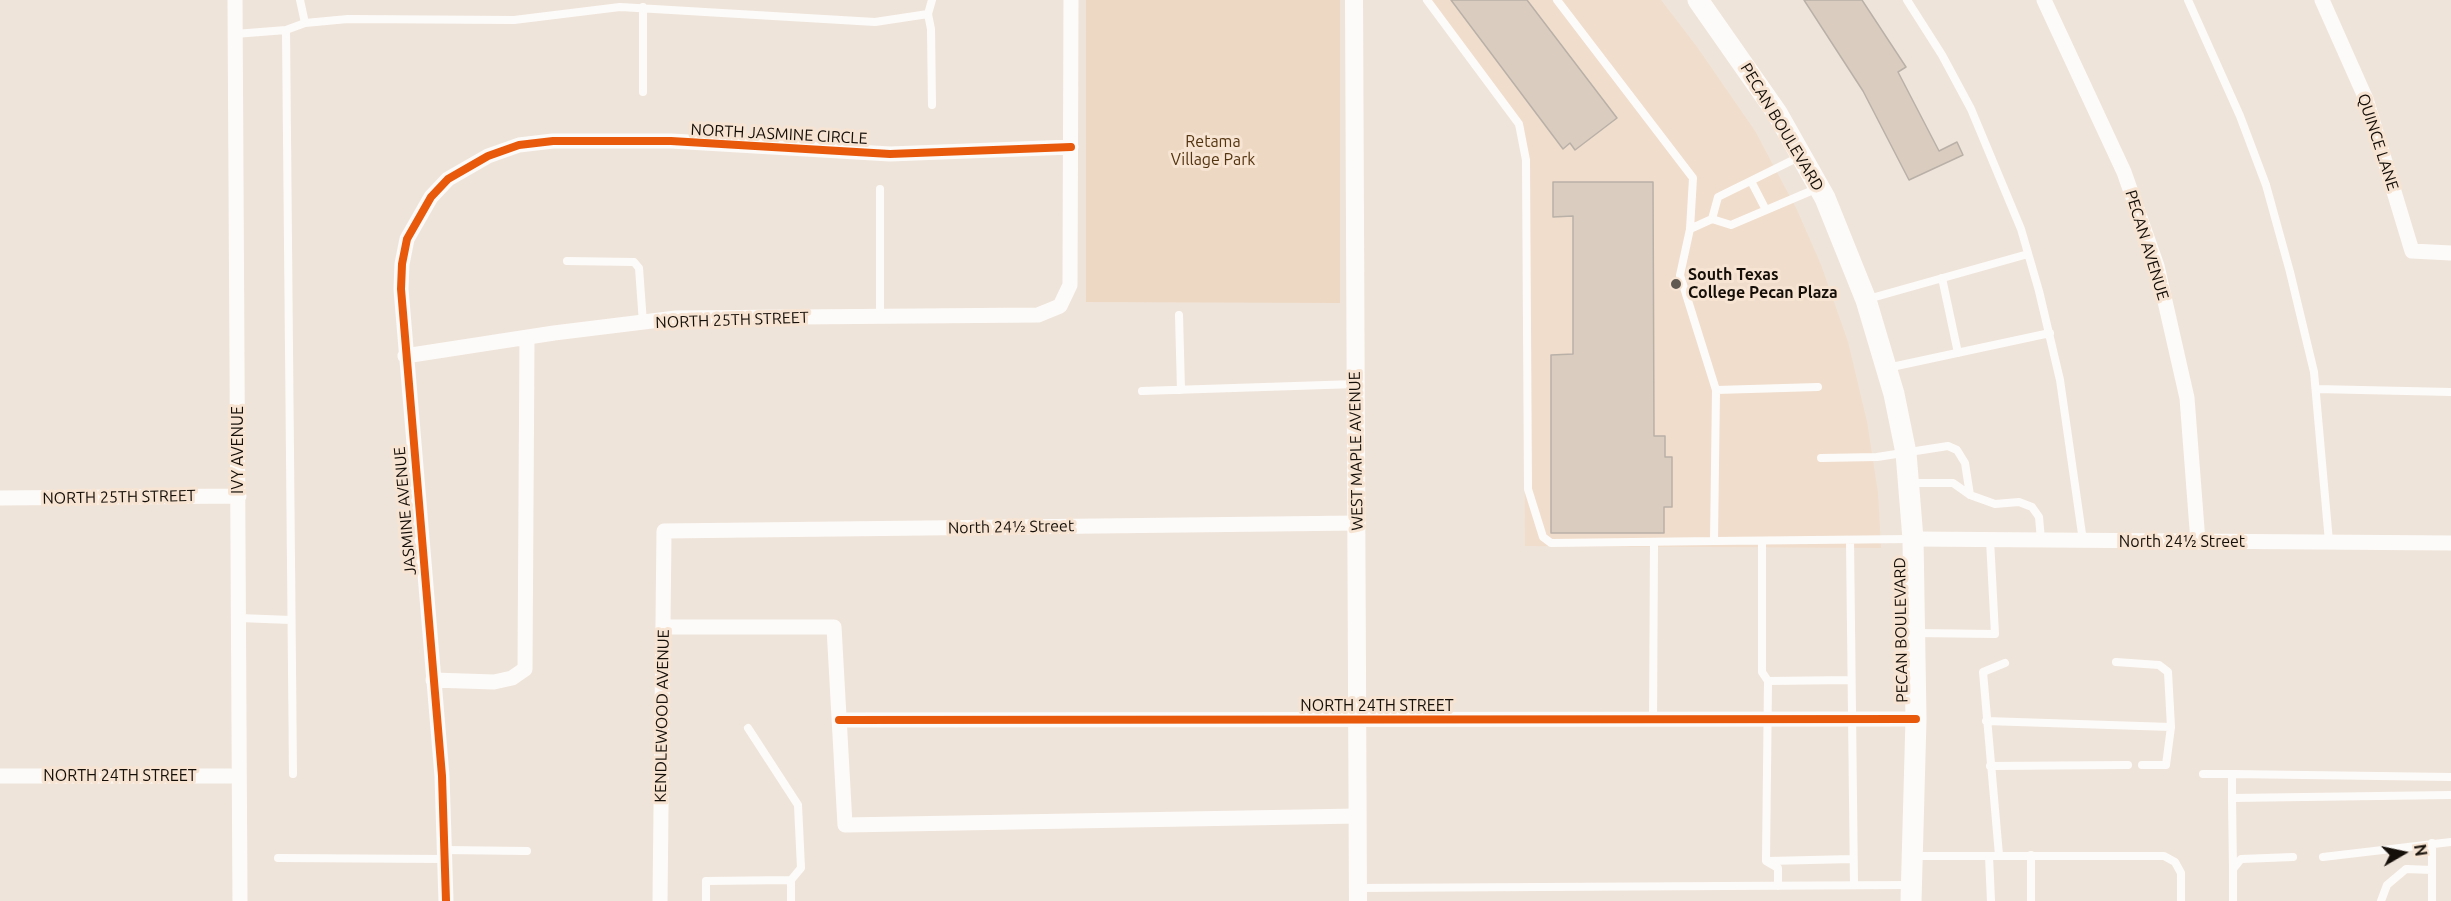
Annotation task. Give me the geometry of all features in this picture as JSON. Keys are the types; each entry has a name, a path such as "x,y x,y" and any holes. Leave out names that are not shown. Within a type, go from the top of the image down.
{"main road":[{"name":"PECAN BOULEVARD","path":"1698,0 1759,86 1803,155 1819,187 1866,300 1887,369 1906,453 1912,539 1916,719 1911,893"}],"street":[{"name":"IVY AVENUE","path":"235,0 240,901"},
{"path":"1071,0 1071,147"},
{"name":"WEST MAPLE AVENUE","path":"1354,0 1358,895"},
{"name":"PECAN AVENUE","path":"2044,0 2124,172 2157,266 2187,398 2198,542"},
{"name":"QUINCE LANE","path":"2322,0 2366,99 2412,251 2451,253"},
{"name":"NORTH JASMINE CIRCLE","path":"488,156 519,145 587,139 671,141 890,154 1071,147"},
{"name":"NORTH 25TH STREET","path":"405,356 676,318 1038,315 1060,306 1070,285 1071,147"},
{"name":"JASMINE AVENUE","path":"446,901 442,776 405,356 401,289 402,264 407,239 431,197 448,179 488,156"},
{"path":"433,680 494,682 512,678 525,669 527,338"},
{"name":"NORTH 25TH STREET","path":"0,498 239,496"},
{"name":"North 24½ Street","path":"664,531 1358,523"},
{"name":"KENDLEWOOD AVENUE","path":"660,901 664,531"},
{"name":"North 24½ Street","path":"1912,539 2451,543"},
{"path":"663,627 834,627 845,825 1358,816"},
{"name":"NORTH 24TH STREET","path":"839,720 1916,719"},
{"name":"NORTH 24TH STREET","path":"0,776 239,776"}],"lane":[{"path":"300,0 305,23"},
{"path":"932,0 928,14 931,29 932,105"},
{"path":"1426,0 1519,124 1526,160 1528,489 1543,537 1551,543 1912,539"},
{"path":"1557,0 1693,178 1690,229 1680,275 1716,390 1714,541"},
{"path":"1907,0 1942,55 1971,109 2005,186 2028,254 2050,333 2060,380 2084,541"},
{"path":"2187,0 2236,106 2266,185 2290,272 2316,389 2329,542"},
{"path":"235,34 286,30 305,23 358,19 514,20 542,18 588,9 643,8 875,22 928,14"},
{"path":"643,8 643,92"},
{"path":"286,30 293,774"},
{"path":"1712,219 1718,197 1803,155"},
{"path":"1751,181 1766,210"},
{"path":"1690,229 1712,219 1731,225 1819,187"},
{"path":"880,189 880,317"},
{"path":"1866,300 2028,254"},
{"path":"567,261 634,262 639,268 643,322"},
{"path":"1942,278 1958,353"},
{"path":"1179,315 1181,390"},
{"path":"1887,369 2050,333"},
{"path":"1142,391 1356,384"},
{"path":"1716,390 1818,387"},
{"path":"2316,389 2451,392"},
{"path":"1821,458 1877,458 1948,446 1957,450 1965,463 1970,495"},
{"path":"1909,483 1953,483 1970,495 1995,504 2019,502 2032,507 2039,517 2041,540"},
{"path":"1850,540 1854,885"},
{"path":"1914,633 1995,634 1990,540"},
{"path":"1762,541 1762,672 1768,681 1767,861"},
{"path":"1653,720 1654,542"},
{"path":"239,618 291,620"},
{"path":"2116,662 2159,665 2168,672 2171,727 2166,765 2142,765"},
{"path":"1999,855 1983,672 2005,663"},
{"path":"1768,681 1851,680"},
{"path":"1986,721 2171,727"},
{"path":"748,728 798,805 801,868 791,880 791,901"},
{"path":"1990,766 2128,765"},
{"path":"2203,774 2451,777"},
{"path":"2232,774 2233,901"},
{"path":"2232,798 2451,795"},
{"path":"2323,857 2451,842"},
{"path":"2432,843 2432,901"},
{"path":"278,858 527,851"},
{"path":"2031,855 2031,901"},
{"path":"1912,856 2164,856 2175,862 2181,873 2181,901"},
{"path":"1989,856 1991,901"},
{"path":"2233,869 2241,859 2293,857"},
{"path":"1767,861 1854,859"},
{"path":"1767,861 1778,867 1778,886"},
{"path":"2381,901 2386,885 2396,875 2406,869 2432,870"},
{"path":"706,901 706,881 791,880"},
{"path":"1358,895 1854,885 1911,893"}],"shaded area":[{"name":"South Texas College Pecan Plaza","path":"1424,0 1661,0 1697,47 1755,131 1797,210 1821,265 1848,342 1867,422 1878,493 1881,548 1525,546 1524,159 1520,132"}],"green space":[{"name":"Retama Village Park","path":"1086,0 1340,0 1340,303 1086,302"}],"building":[{"path":"1451,0 1527,0 1617,118 1575,150 1570,143 1563,149"},
{"path":"1804,0 1862,0 1906,67 1898,72 1939,151 1957,142 1963,155 1909,180 1863,91"},
{"path":"1553,182 1653,182 1654,436 1665,436 1665,457 1672,457 1672,507 1664,507 1664,533 1551,533 1551,355 1573,354 1573,216 1553,217"}],"cycle path":[{"path":"446,901 442,776 401,289 402,264 407,239 431,197 448,179 488,156 519,145 553,141 671,141 890,154 1071,147"},
{"path":"839,720 1916,719"}],"place":[{"name":"South Texas College Pecan Plaza","path":"1676,284"}]}
